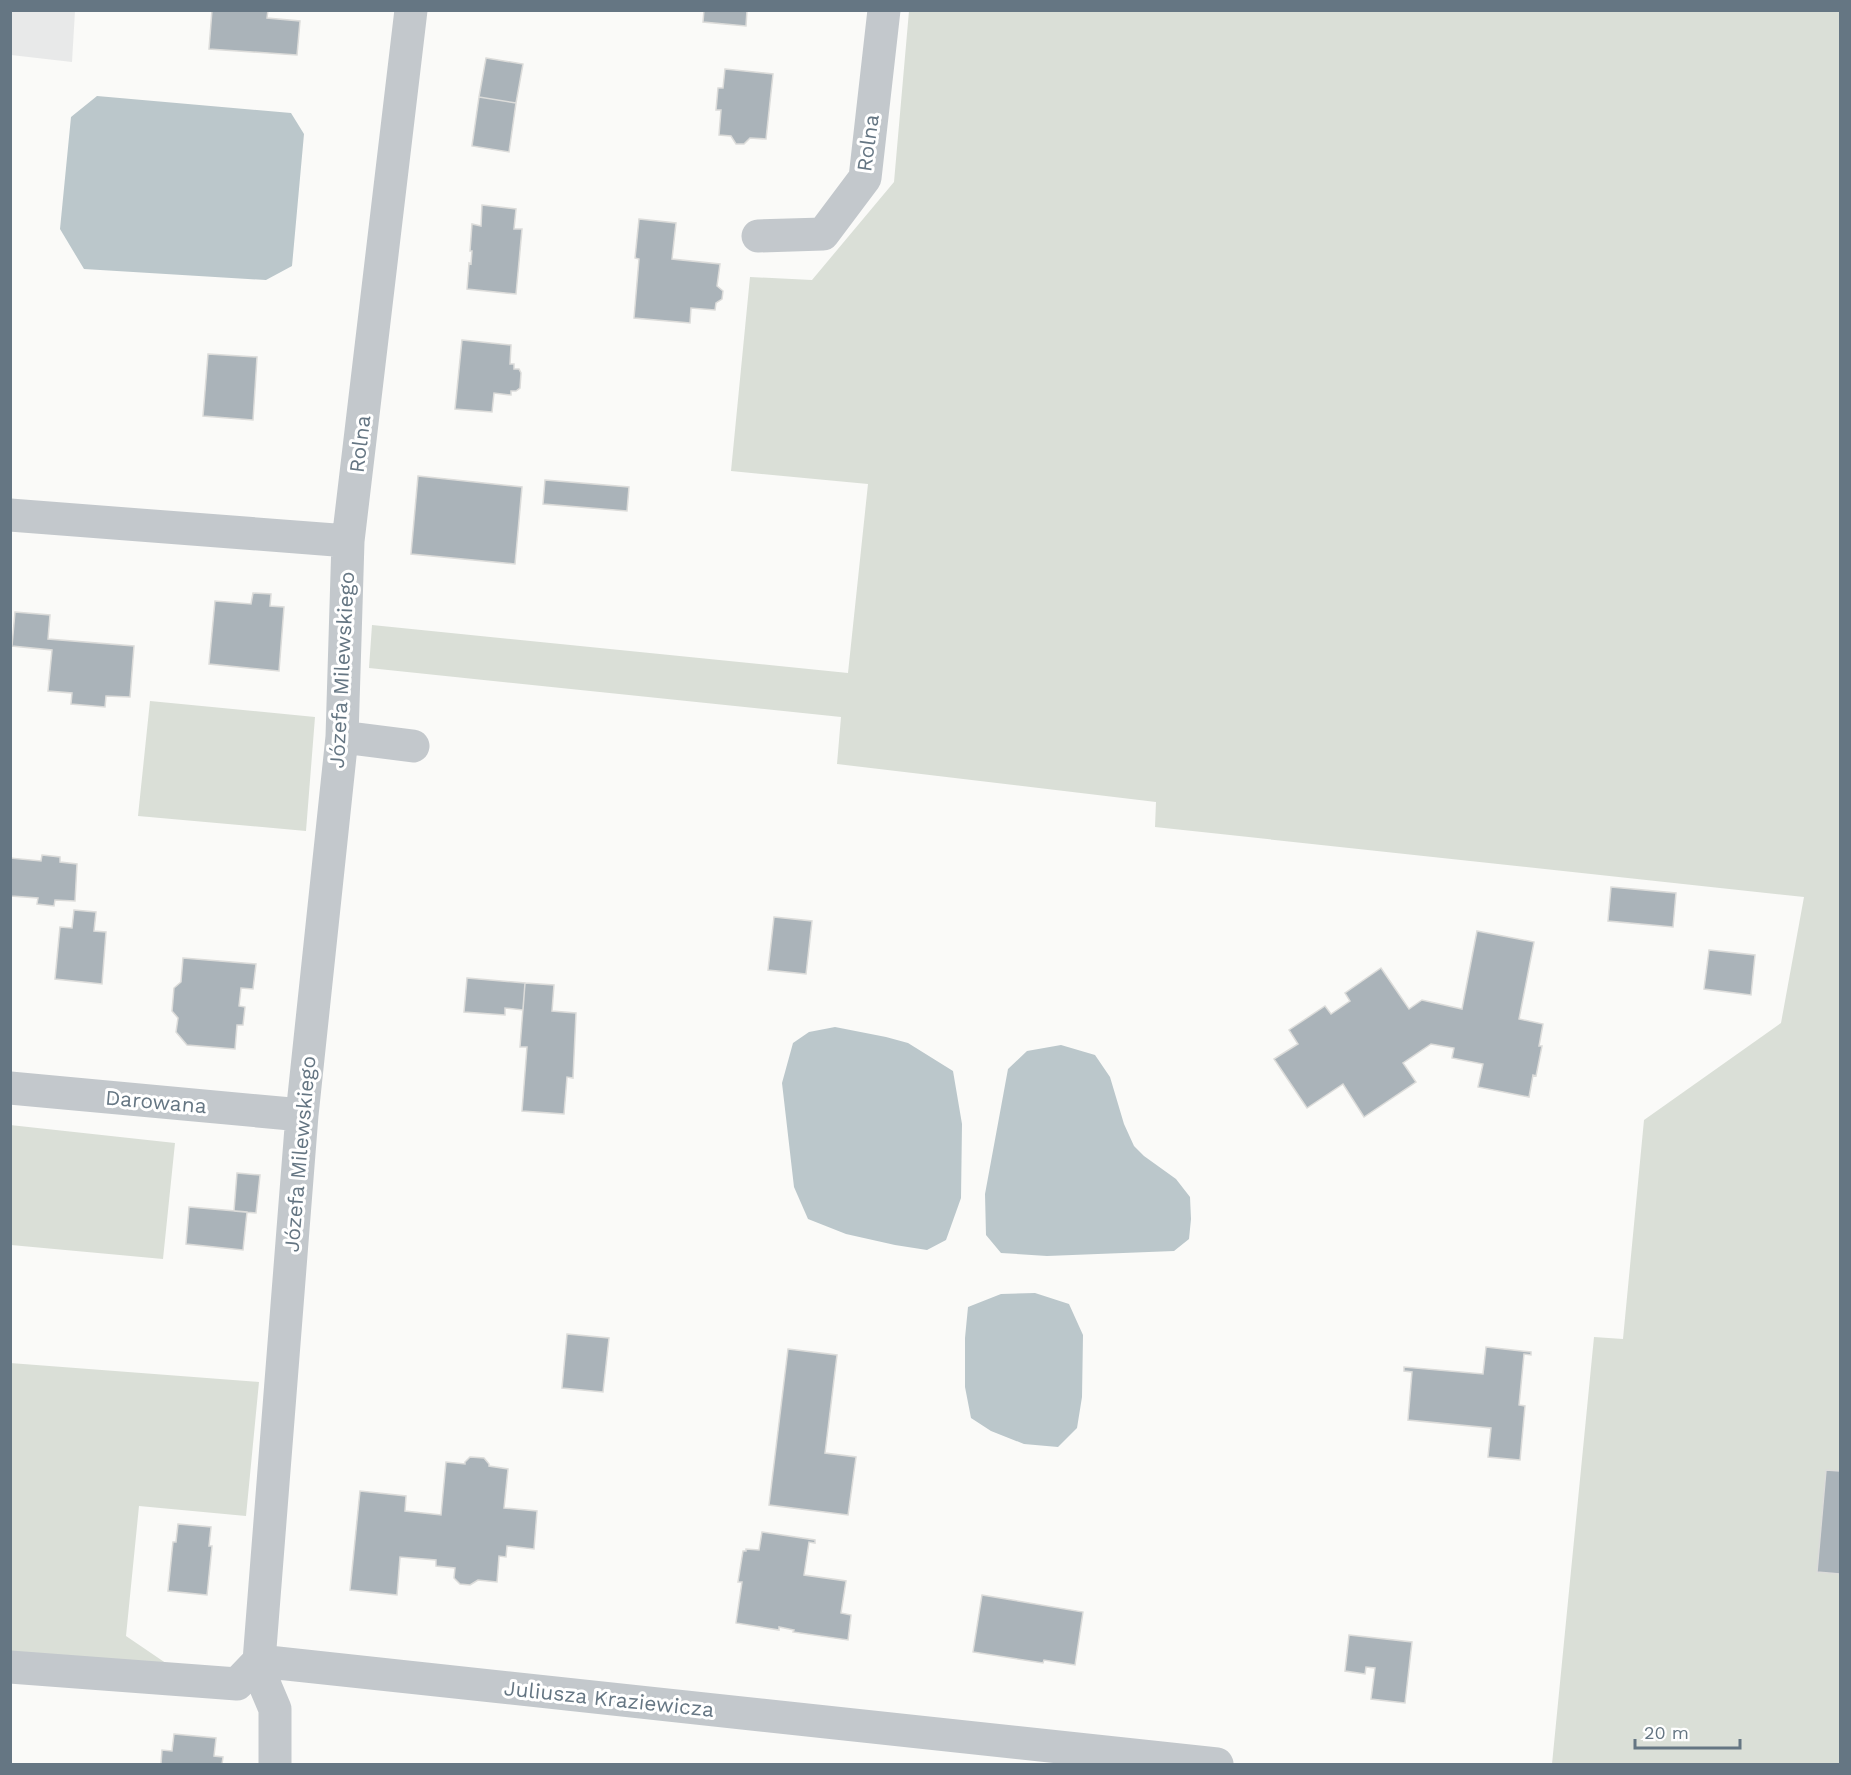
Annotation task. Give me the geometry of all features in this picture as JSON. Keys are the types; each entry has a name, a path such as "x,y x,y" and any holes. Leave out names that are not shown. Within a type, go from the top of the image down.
{"street":[{"name":"Rolna","path":"348,541 411,10"},
{"name":"Rolna","path":"758,236 823,234 865,178 884,10"},
{"path":"10,515 348,541"},
{"name":"Józefa Milewskiego","path":"276,1764 275,1709 264,1683 259,1661 302,1115 342,737 348,541"},
{"path":"342,737 413,746"},
{"name":"Darowana","path":"10,1088 302,1115"},
{"path":"10,1667 237,1684 259,1661"},
{"name":"Juliusza Kraziewicza","path":"259,1661 1217,1764"}],"shaded area":[{"path":"11,10 75,11 72,62 11,55"},
{"path":"909,11 1840,11 1840,1764 1552,1764 1594,1337 1623,1339 1644,1120 1781,1023 1804,897 1155,827 1156,802 837,764 841,717 369,668 372,625 848,673 868,484 731,471 750,277 812,280 894,182"},
{"path":"97,96 291,113 304,134 292,266 266,280 84,269 60,229 71,117"},
{"path":"150,701 315,717 306,831 138,816"},
{"path":"835,1027 908,1043 953,1071 962,1124 961,1198 946,1240 927,1250 846,1234 808,1219 794,1187 782,1083 793,1043 809,1032"},
{"path":"1061,1045 1095,1055 1110,1077 1124,1124 1134,1146 1176,1179 1190,1197 1189,1239 1174,1251 1047,1256 1001,1253 986,1235 985,1194 1008,1069 1027,1051"},
{"path":"10,1125 175,1143 163,1259 11,1245"},
{"path":"1035,1293 1069,1304 1083,1335 1082,1397 1077,1428 1058,1447 1024,1444 991,1431 971,1418 965,1387 965,1338 968,1307 1001,1294"},
{"path":"10,1363 259,1382 246,1516 139,1506 126,1636 176,1670 11,1655"}],"building":[{"path":"212,10 268,10 267,18 300,21 297,55 209,49"},
{"path":"704,10 747,10 746,26 703,22"},
{"path":"486,58 523,64 516,103 479,97"},
{"path":"725,69 773,74 766,139 750,138 744,144 736,144 731,136 719,135 721,110 716,110 718,88 723,88"},
{"path":"479,97 516,103 509,152 472,146"},
{"path":"482,205 516,209 514,229 522,229 516,294 467,289 472,251 470,251 472,224 481,226"},
{"path":"639,219 676,223 672,259 720,264 717,286 723,291 722,299 716,303 715,310 691,308 690,323 634,318 639,259 635,258"},
{"path":"462,340 511,345 510,364 514,364 514,369 519,369 521,373 520,388 511,391 511,395 494,393 492,412 455,409"},
{"path":"208,354 257,357 253,420 203,416"},
{"path":"418,476 522,487 515,564 411,554"},
{"path":"545,480 629,487 627,511 543,504"},
{"path":"253,593 271,594 270,606 284,607 279,671 209,664 215,601 251,604"},
{"path":"15,612 50,615 48,639 134,646 130,697 106,696 105,707 71,704 72,693 48,691 52,650 12,646"},
{"path":"42,855 60,857 60,862 77,864 75,901 55,900 54,906 37,904 38,898 11,896 10,858 41,861"},
{"path":"1611,887 1676,893 1673,927 1608,921"},
{"path":"74,910 96,912 94,931 106,932 102,984 55,979 60,927 72,928"},
{"path":"774,917 812,921 806,974 768,970"},
{"path":"1477,931 1534,942 1519,1019 1543,1024 1539,1046 1542,1046 1529,1097 1478,1087 1483,1064 1452,1058 1454,1048 1431,1044 1403,1063 1416,1082 1364,1117 1343,1084 1307,1108 1274,1059 1298,1044 1289,1030 1325,1006 1331,1014 1350,1001 1345,993 1381,968 1409,1009 1422,1000 1462,1009"},
{"path":"1709,950 1755,955 1751,995 1704,989"},
{"path":"183,958 256,964 253,989 241,988 239,1006 245,1007 243,1025 237,1025 235,1049 187,1045 176,1032 178,1018 172,1011 174,988 181,982"},
{"path":"467,978 525,983 523,1010 505,1008 505,1015 464,1012"},
{"path":"525,983 554,985 552,1011 576,1013 573,1078 567,1077 564,1114 522,1111 527,1047 520,1047"},
{"path":"237,1173 260,1175 256,1213 234,1211"},
{"path":"189,1207 247,1212 243,1250 186,1244"},
{"path":"567,1334 609,1338 603,1392 562,1388"},
{"path":"1486,1347 1531,1352 1531,1355 1524,1354 1519,1405 1525,1406 1520,1460 1488,1457 1491,1428 1408,1420 1412,1372 1404,1371 1404,1367 1483,1374"},
{"path":"788,1349 837,1355 825,1453 856,1457 848,1515 769,1505"},
{"path":"470,1457 484,1458 489,1466 508,1469 504,1508 537,1511 534,1549 507,1546 506,1557 499,1556 497,1582 478,1580 470,1585 460,1584 454,1578 455,1568 436,1566 436,1560 400,1557 397,1595 350,1590 360,1491 406,1496 405,1511 441,1515 446,1462 465,1464"},
{"path":"1826,1470 1840,1471 1840,1574 1817,1572"},
{"path":"178,1524 211,1527 209,1546 212,1546 207,1595 168,1591 173,1542 176,1542"},
{"path":"762,1532 815,1540 815,1543 809,1542 804,1575 846,1581 841,1613 851,1615 848,1640 793,1632 794,1630 779,1627 779,1630 736,1623 742,1582 738,1582 743,1551 746,1549 759,1550"},
{"path":"982,1595 1083,1612 1075,1665 1044,1660 1043,1663 973,1652"},
{"path":"1349,1635 1412,1642 1405,1703 1371,1699 1375,1668 1366,1667 1365,1674 1345,1671"},
{"path":"174,1734 216,1738 214,1756 223,1757 222,1764 161,1764 162,1750 172,1751"}]}
